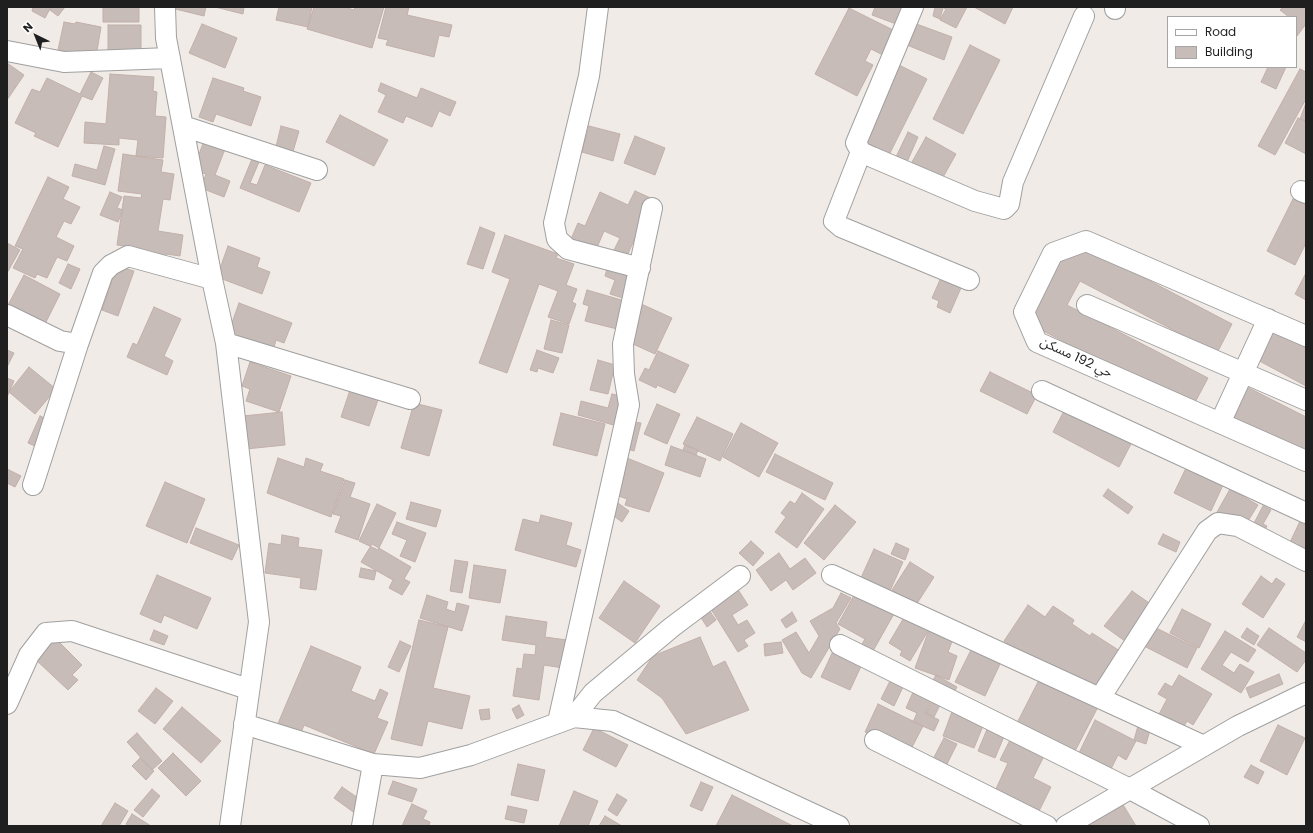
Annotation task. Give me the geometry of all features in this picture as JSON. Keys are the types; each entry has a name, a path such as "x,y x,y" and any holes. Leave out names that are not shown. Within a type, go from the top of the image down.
{"street":[{"path":"165,7 166,38 212,279 226,343 259,622 248,689 230,826"},
{"path":"598,7 589,76 554,223 557,239 568,249 640,268"},
{"path":"913,7 856,143 861,152 975,201 1004,209 1009,204 1013,182 1084,16"},
{"path":"7,51 64,62 170,58"},
{"path":"183,126 316,170"},
{"path":"861,152 834,221 841,228 969,280"},
{"path":"566,720 629,405 624,374 623,344 652,208"},
{"name":"حي 192 مسكن","path":"1306,336 1086,241 1053,253 1024,312 1037,342 1306,461"},
{"path":"34,485 78,344 103,273 111,265 128,256 212,279"},
{"path":"1087,305 1306,400"},
{"path":"7,315 60,341 78,344"},
{"path":"1220,423 1268,319"},
{"path":"226,343 410,399"},
{"path":"1042,391 1306,513"},
{"path":"1100,698 1208,531 1218,523 1238,526 1306,561"},
{"path":"832,575 1204,746"},
{"path":"566,720 593,693 672,627 740,576"},
{"path":"7,704 29,655 46,633 72,631 248,689"},
{"path":"840,645 1130,789 1199,826"},
{"path":"1066,826 1238,726 1306,693"},
{"path":"244,724 373,764 420,768 471,755 566,720 613,721 828,824"},
{"path":"875,740 1047,826"},
{"path":"362,826 373,764"}],"building":[{"path":"33,7 51,7 45,18 32,11"},
{"path":"52,7 65,7 58,16 50,10"},
{"path":"103,7 139,7 139,22 103,22"},
{"path":"167,7 206,7 204,16"},
{"path":"215,7 244,7 243,14"},
{"path":"279,7 312,7 308,27 276,20"},
{"path":"314,7 344,7 354,10 355,7 384,7 372,48 307,29"},
{"path":"386,7 409,7 407,15 452,25 449,37 439,35 434,57 386,45 388,40 378,38"},
{"path":"875,7 903,7 896,24 872,15"},
{"path":"935,7 943,8 940,19 933,16"},
{"path":"941,7 967,7 956,28 940,20 946,9"},
{"path":"974,7 1013,7 1005,24"},
{"path":"1283,7 1306,7 1306,24 1297,36 1297,16 1288,16 1280,10"},
{"path":"849,8 897,32 885,56 871,49 865,61 873,65 857,96 815,74"},
{"path":"64,22 75,24 76,22 101,27 96,57 58,50"},
{"path":"911,22 952,37 944,60 902,43"},
{"path":"202,24 237,38 225,68 189,53"},
{"path":"108,25 141,25 141,54 108,54"},
{"path":"970,45 1000,60 963,134 933,119"},
{"path":"7,63 24,75 7,100"},
{"path":"897,64 927,79 889,155 859,141"},
{"path":"1268,68 1286,68 1276,89 1261,82"},
{"path":"1300,69 1306,72 1306,99 1275,155 1258,146"},
{"path":"91,72 103,78 92,100 82,96 58,147 34,136 36,133 15,123 32,89 40,92 47,78 80,94"},
{"path":"110,74 154,77 153,91 157,92 155,116 166,117 163,158 136,156 138,140 119,138 119,145 84,143 85,122 106,124"},
{"path":"213,78 244,88 243,91 261,97 251,126 216,114 213,122 199,117"},
{"path":"381,83 417,98 421,88 456,102 450,116 439,111 432,127 406,116 403,123 378,112 386,95 378,91"},
{"path":"1306,103 1306,121 1300,119"},
{"path":"340,115 388,140 374,166 326,142"},
{"path":"1298,118 1306,122 1306,154 1285,143"},
{"path":"281,126 299,131 292,155 275,151"},
{"path":"589,126 620,134 613,161 582,152"},
{"path":"908,132 918,137 907,162 896,157"},
{"path":"635,136 665,148 655,175 624,163"},
{"path":"926,137 956,154 942,179 912,162"},
{"path":"204,141 225,149 215,175 230,181 224,197 201,188 206,174 193,170"},
{"path":"104,146 115,149 105,185 72,176 75,164 97,170"},
{"path":"123,154 163,160 161,172 174,174 170,200 163,199 158,231 183,235 180,256 166,254 165,262 139,258 140,248 117,245 124,196 141,198 142,194 118,191"},
{"path":"252,159 259,162 250,183 257,185 265,165 311,183 299,212 240,188"},
{"path":"48,177 69,187 63,199 80,207 71,224 64,221 56,237 74,246 67,261 57,257 47,278 37,274 35,278 13,268 23,249 15,246"},
{"path":"635,191 653,199 626,258 613,252 620,238 604,231 596,250 571,239 578,223 585,226 600,192 628,205"},
{"path":"110,192 122,197 117,208 123,210 118,222 100,215"},
{"path":"1293,199 1306,205 1306,243 1295,265 1267,251"},
{"path":"480,227 495,233 483,269 467,264"},
{"path":"505,235 558,254 556,258 574,264 566,285 577,289 572,302 576,304 569,324 548,317 558,291 539,284 507,373 479,363 510,279 492,272"},
{"path":"1070,239 1232,324 1217,353 1080,281 1067,305 1208,378 1192,408 1026,322"},
{"path":"7,243 20,250 7,273"},
{"path":"228,246 260,258 257,267 270,272 262,294 217,277"},
{"path":"68,264 80,269 71,289 59,283"},
{"path":"117,266 134,271 118,316 102,310"},
{"path":"607,269 633,278 626,299 610,294 615,280 605,276"},
{"path":"943,273 964,281 950,313 937,307 939,301 932,298"},
{"path":"1306,273 1306,300 1295,294"},
{"path":"24,275 60,294 42,330 7,307"},
{"path":"587,290 625,301 617,329 585,321 589,306 583,304"},
{"path":"239,303 292,323 284,343 276,340 273,351 228,334"},
{"path":"639,303 672,318 655,354 622,339"},
{"path":"154,307 181,319 164,356 173,361 167,375 127,357 133,343 137,345"},
{"path":"551,320 569,325 562,353 544,349"},
{"path":"1269,327 1306,348 1306,386 1252,357"},
{"path":"7,350 14,353 7,367"},
{"path":"537,350 559,358 553,373 538,368 537,372 530,370"},
{"path":"658,351 689,365 675,393 657,385 656,388 639,380 645,368 649,370"},
{"path":"598,360 615,365 608,394 590,390"},
{"path":"250,362 291,376 279,412 246,401 250,389 242,386"},
{"path":"29,367 56,389 35,414 9,392"},
{"path":"990,372 1037,395 1027,414 980,391"},
{"path":"7,378 14,381 7,397"},
{"path":"1243,385 1306,417 1306,455 1227,415"},
{"path":"351,387 379,397 369,426 341,417"},
{"path":"612,394 625,397 617,426 578,415 581,401 608,408"},
{"path":"414,403 442,410 429,456 401,448"},
{"path":"657,404 680,414 667,444 644,434"},
{"path":"1065,409 1131,444 1119,467 1053,432"},
{"path":"282,412 285,445 246,449 243,416"},
{"path":"561,413 605,424 597,456 553,445"},
{"path":"40,416 49,420 37,447 28,443"},
{"path":"697,417 733,434 720,461 683,444"},
{"path":"630,421 641,423 634,451 623,448"},
{"path":"741,423 778,443 759,477 723,457"},
{"path":"685,445 698,450 696,455 683,450"},
{"path":"671,446 706,459 700,477 665,465"},
{"path":"775,454 833,483 825,500 766,472"},
{"path":"622,456 664,473 649,512 625,505 627,499 616,495 625,474 616,471"},
{"path":"278,458 304,467 306,458 323,464 320,471 344,479 331,517 267,493"},
{"path":"1186,468 1223,485 1211,511 1174,493"},
{"path":"7,469 21,476 15,487 7,483"},
{"path":"345,480 355,483 350,497 370,504 358,540 335,532 341,516 333,514"},
{"path":"165,482 205,499 187,543 146,526"},
{"path":"1108,489 1133,507 1128,514 1103,496"},
{"path":"1230,489 1258,505 1246,524 1229,521 1216,514"},
{"path":"802,493 824,509 797,548 775,532 786,517 781,513 790,501 795,504"},
{"path":"411,502 441,510 436,527 406,519"},
{"path":"618,503 629,511 622,522 611,514"},
{"path":"377,504 396,513 378,550 359,541"},
{"path":"835,505 856,522 824,560 804,543"},
{"path":"1263,506 1271,510 1263,524 1267,526 1264,532 1253,525"},
{"path":"541,515 572,523 566,545 581,550 576,567 515,550 523,519 539,523"},
{"path":"1301,519 1306,521 1306,559 1286,551"},
{"path":"397,522 426,533 415,562 400,556 407,540 392,534"},
{"path":"196,528 239,545 232,560 190,543"},
{"path":"1163,534 1180,542 1176,552 1158,544"},
{"path":"282,535 299,538 298,547 322,550 316,590 300,588 301,578 265,573 269,543 281,545"},
{"path":"751,541 764,553 753,566 739,553"},
{"path":"896,543 909,549 905,560 891,554"},
{"path":"372,544 411,567 404,579 410,582 402,595 389,588 393,580 361,562"},
{"path":"874,549 903,562 889,593 860,580"},
{"path":"779,553 790,569 805,558 816,573 793,590 786,580 771,591 756,570"},
{"path":"455,560 468,562 462,593 450,591"},
{"path":"910,562 934,577 916,605 892,590"},
{"path":"474,565 506,570 500,603 469,598"},
{"path":"361,568 376,571 374,580 359,577"},
{"path":"157,575 211,598 197,629 164,615 161,623 140,614"},
{"path":"1261,576 1272,584 1276,578 1285,584 1263,618 1242,604"},
{"path":"624,581 660,606 635,643 599,618"},
{"path":"735,585 748,605 732,615 738,625 747,620 755,633 744,640 748,646 738,652 711,609 723,601 719,595"},
{"path":"857,590 895,612 873,651 862,644 865,639 838,624"},
{"path":"1132,591 1155,607 1129,644 1104,626"},
{"path":"841,593 851,598 836,623 840,629 811,678 802,673 782,640 796,632 809,653 819,636 810,621 833,608"},
{"path":"427,595 448,602 446,609 455,612 457,603 469,606 462,631 420,618"},
{"path":"1028,605 1045,617 1053,606 1074,620 1072,624 1090,636 1092,633 1123,653 1095,694 1045,661 1041,667 1004,641"},
{"path":"1182,609 1211,624 1199,648 1170,633"},
{"path":"709,610 716,620 707,627 700,616"},
{"path":"792,612 797,621 786,628 781,620"},
{"path":"906,614 930,628 910,661 900,655 902,651 889,643"},
{"path":"506,616 547,622 545,637 567,640 563,668 544,665 539,700 513,696 517,668 522,669 524,654 535,655 536,645 502,640"},
{"path":"419,620 448,627 433,688 470,696 462,729 428,721 422,746 391,739"},
{"path":"1306,620 1306,642 1297,637"},
{"path":"1152,626 1197,648 1187,668 1142,645"},
{"path":"1247,628 1259,636 1254,645 1241,637"},
{"path":"1269,628 1306,653 1306,660 1297,672 1257,645"},
{"path":"154,630 168,636 164,645 150,640"},
{"path":"929,630 953,639 948,652 957,656 949,680 915,668"},
{"path":"1225,631 1256,650 1248,662 1231,652 1222,665 1234,673 1240,664 1254,672 1241,693 1201,669"},
{"path":"700,637 713,667 725,661 749,710 686,734 662,698 637,680 653,656"},
{"path":"55,638 82,665 72,675 78,680 68,690 35,659"},
{"path":"400,641 411,646 399,672 388,667"},
{"path":"781,642 783,653 765,656 764,644"},
{"path":"311,646 361,667 351,691 375,701 380,689 388,693 377,718 388,722 374,754 304,725 299,738 276,728"},
{"path":"972,648 1001,662 985,696 955,682"},
{"path":"834,649 863,662 850,690 821,677"},
{"path":"1279,674 1283,684 1250,698 1246,688"},
{"path":"936,675 957,687 952,696 931,684"},
{"path":"1179,675 1212,694 1193,725 1187,721 1182,730 1158,716 1167,699 1158,694 1165,683 1172,687"},
{"path":"1040,678 1098,707 1074,753 1016,725"},
{"path":"890,681 903,687 894,706 881,699"},
{"path":"156,688 173,701 155,724 138,711"},
{"path":"914,690 932,698 925,713 939,720 934,731 913,722 917,713 906,708"},
{"path":"932,701 940,705 934,717 926,713"},
{"path":"878,704 923,726 909,753 865,732"},
{"path":"519,705 524,715 517,719 512,709"},
{"path":"182,707 221,741 201,763 163,729"},
{"path":"489,709 490,719 481,720 479,710"},
{"path":"953,709 985,721 974,748 943,736"},
{"path":"1095,720 1136,741 1126,760 1118,755 1110,771 1078,755"},
{"path":"1278,725 1305,738 1287,775 1260,761"},
{"path":"1138,726 1150,730 1146,744 1134,740"},
{"path":"988,727 1005,734 995,758 978,751"},
{"path":"594,728 628,745 616,767 583,750"},
{"path":"137,733 162,761 152,770 127,742"},
{"path":"1012,736 1046,752 1033,778 1051,787 1038,813 994,793 1008,763 1000,760"},
{"path":"944,738 957,744 945,768 932,761"},
{"path":"173,753 201,781 186,796 158,768"},
{"path":"140,758 154,771 146,780 132,766"},
{"path":"518,764 545,770 538,801 511,795"},
{"path":"1251,765 1264,772 1258,784 1244,777"},
{"path":"393,781 417,789 412,802 388,794"},
{"path":"701,782 713,787 702,811 690,806"},
{"path":"342,787 364,802 356,814 334,798"},
{"path":"152,789 160,796 143,817 134,810"},
{"path":"574,791 598,801 588,826 559,826"},
{"path":"617,794 627,800 617,816 608,810"},
{"path":"732,795 793,826 716,826"},
{"path":"1119,798 1136,826 1072,826"},
{"path":"115,803 128,811 119,826 101,826"},
{"path":"412,804 427,811 423,819 430,822 429,826 402,826"},
{"path":"508,806 527,810 524,823 505,819"},
{"path":"132,814 151,826 129,826 126,824"},
{"path":"605,816 622,826 599,826"}]}
